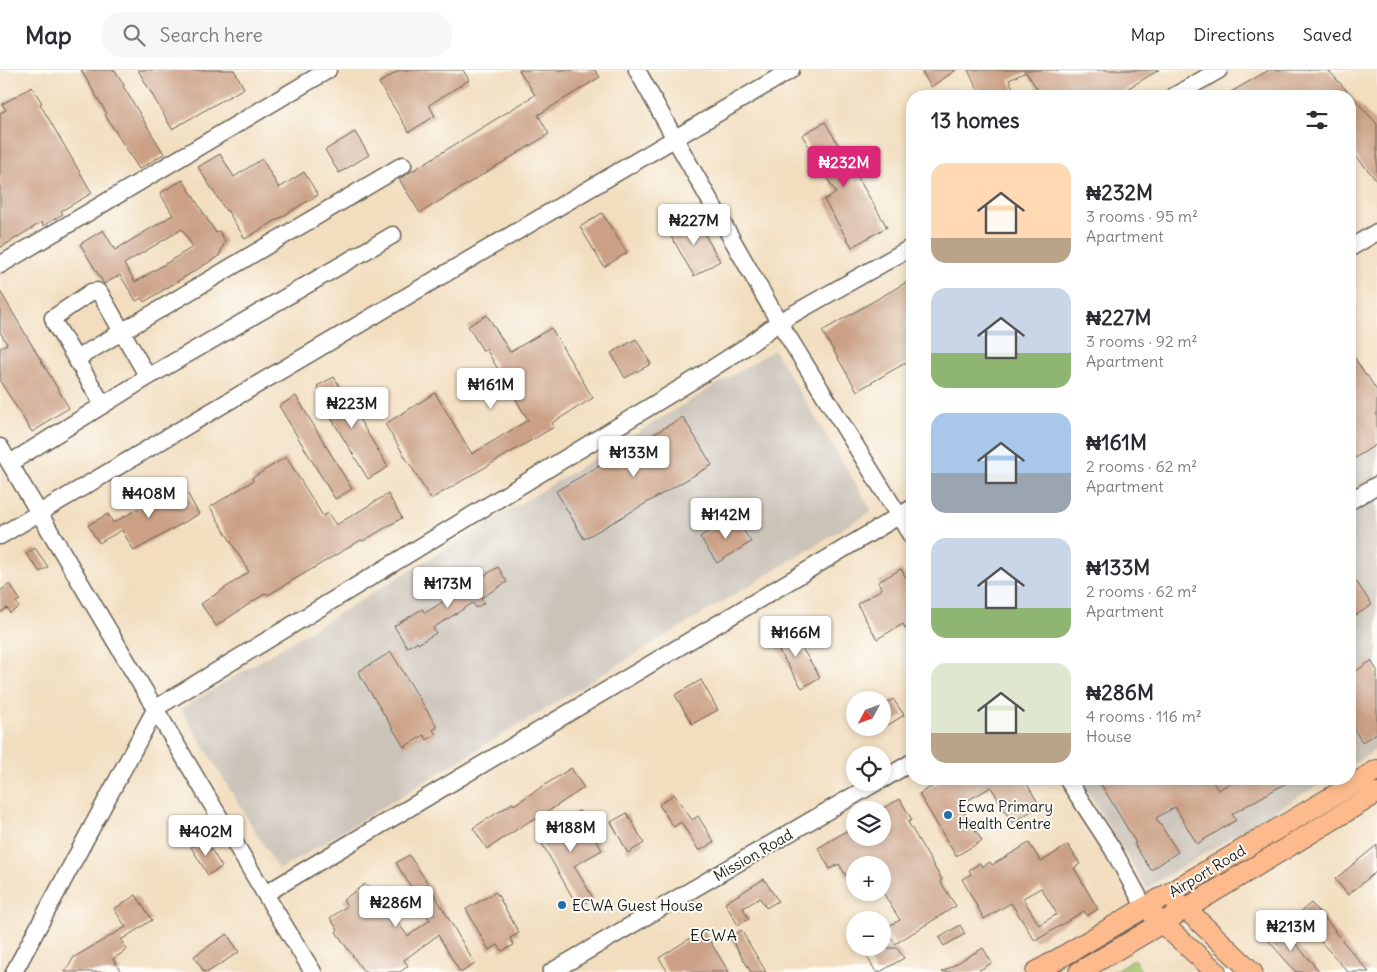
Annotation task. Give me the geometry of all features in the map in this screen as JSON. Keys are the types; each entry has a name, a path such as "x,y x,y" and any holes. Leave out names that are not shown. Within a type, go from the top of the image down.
{"main road":[{"name":"Airport Road","path":"1356,782 1377,770"},
{"name":"Airport Road","path":"1036,972 1141,899 1167,895 1352,785"},
{"name":"Airport Road","path":"1079,972 1162,924 1377,793"},
{"path":"1167,895 1186,908 1252,972"},
{"path":"1141,899 1162,924 1216,972"}],"street":[{"path":"0,265 328,70"},
{"path":"265,894 906,512 779,322 637,70"},
{"path":"0,536 791,70"},
{"path":"1184,90 1219,70"},
{"path":"76,359 403,164"},
{"path":"1356,244 1377,232"},
{"path":"10,463 148,377 393,235"},
{"path":"14,972 156,708 697,378 747,346 779,322 906,250"},
{"path":"103,405 54,324 54,318 57,315 91,292 97,291 101,295 148,377"},
{"path":"0,446 313,972"},
{"path":"1356,497 1377,485"},
{"path":"891,775 906,766"},
{"path":"1071,785 1112,848 1141,899"},
{"name":"Mission Road","path":"551,972 862,791"}],"shaded area":[{"path":"774,350 872,511 279,870 181,709"},
{"path":"1356,362 1377,397 1377,749 1356,762"},
{"path":"1084,785 1318,785 1147,888"}],"green space":[{"path":"1134,959 1142,972 1112,972"}],"building":[{"path":"81,70 115,70 164,154 139,169 105,115 107,114"},
{"path":"138,70 234,70 244,88 172,129"},
{"path":"400,70 463,70 469,80 429,105 435,116 409,132 379,83"},
{"path":"519,70 595,70 600,77 538,115 549,134 420,213 399,179 535,95"},
{"path":"921,70 956,70 931,87"},
{"path":"968,70 1159,70 1125,90 1038,90 1026,72 1009,80 1014,90 978,90"},
{"path":"1269,70 1328,70 1346,90 1234,90"},
{"path":"32,87 92,193 61,211 63,214 43,226 42,222 0,248 0,113 6,110 2,104"},
{"path":"1356,101 1377,124 1377,181 1356,156"},
{"path":"825,122 887,227 852,247 824,200 836,193 802,135"},
{"path":"355,132 369,155 339,173 325,150"},
{"path":"220,154 234,177 262,159 279,188 304,172 318,195 245,239 198,167"},
{"path":"183,180 216,233 219,231 225,241 219,256 144,302 142,298 136,301 120,275 104,284 80,244 103,230 115,250 173,215 160,193","holes":["182,229 193,247 135,282 124,264"]},
{"path":"602,213 627,253 604,267 580,227"},
{"path":"694,216 720,261 694,276 668,231"},
{"path":"906,282 906,362 857,391 822,331"},
{"path":"0,291 69,408 32,432 0,381 0,348 7,344 0,332"},
{"path":"487,315 510,352 551,328 593,398 552,423 554,427 431,499 385,424 435,393 472,454 528,420 486,349 483,351 468,326"},
{"path":"636,339 651,364 625,378 611,353"},
{"path":"1356,360 1377,391 1377,444 1356,457"},
{"path":"334,377 388,467 368,479 328,413 332,410 317,386"},
{"path":"296,396 352,489 335,499 279,406"},
{"path":"683,417 712,465 584,539 556,491"},
{"path":"286,457 323,516 328,513 336,525 388,494 402,518 268,595 266,593 216,626 201,604 249,572 210,507 253,481 252,478"},
{"path":"182,484 199,514 134,551 122,530 99,543 88,525 108,514 113,523"},
{"path":"734,516 751,542 717,563 700,537"},
{"path":"35,548 48,567 40,572 26,554"},
{"path":"498,567 507,582 481,598 484,603 476,608 473,603 433,628 436,633 418,644 417,642 407,647 394,626 422,609 425,613"},
{"path":"901,569 906,578 906,629 903,624 877,639 857,604 882,589 878,582"},
{"path":"1356,581 1372,605 1356,615"},
{"path":"10,584 20,600 16,602 19,607 10,613 7,608 0,613 0,591"},
{"path":"790,629 820,677 802,688 772,640"},
{"path":"391,652 437,727 433,730 436,734 427,740 424,735 404,747 358,672"},
{"path":"1371,661 1377,670 1377,733 1362,742 1356,732 1356,671"},
{"path":"701,680 718,710 692,724 675,695"},
{"path":"893,699 904,715 891,723 891,700"},
{"path":"571,768 584,788 487,849 473,828 513,803 514,805"},
{"name":"Ecwa Primary Health Centre","path":"935,785 1028,785 1040,806 1012,823 991,787 960,805 982,841 956,856 919,794"},
{"path":"1102,785 1215,785 1218,790 1227,785 1283,785 1232,814 1236,820 1197,844 1175,807 1156,818 1178,852 1151,870 1134,844 1136,843"},
{"path":"674,794 692,820 698,816 714,842 699,851 681,822 674,827 659,805"},
{"path":"900,799 912,820 908,822 956,906 895,944 891,938 891,925 900,920 888,901 891,901 891,856 846,856 846,876 839,864 830,869 818,848 846,831 846,846 891,846 891,804"},
{"path":"579,811 602,850 574,866 593,898 578,907 540,840 543,838 540,833"},
{"path":"627,813 644,843 628,853 611,822"},
{"path":"205,839 222,867 208,875 191,847"},
{"path":"1029,843 1041,862 1068,845 1080,864 1074,868 1098,909 1087,916 1084,911 1035,941 1011,903 984,919 962,879 971,874 969,870 980,863 982,867 990,862 992,865","holes":["1041,888 1057,914 1039,925 1023,898"]},
{"path":"1377,845 1377,871 1348,895 1335,879"},
{"path":"409,855 429,885 475,964 462,972 460,972 438,935 404,960 408,966 400,972 364,972 336,932 338,930 330,918 347,906 343,900 365,884 408,936 430,920 421,905 417,907 410,895 415,893 396,863"},
{"path":"764,879 778,901 766,908 760,898 743,908 749,919 738,925 725,903"},
{"path":"496,892 519,933 510,938 514,945 502,951 498,945 489,950 466,909"},
{"path":"136,895 152,920 121,940 127,950 113,959 121,972 65,972 74,957 126,927 114,909"},
{"path":"1311,903 1369,972 1348,972 1297,915"},
{"path":"960,925 965,934 944,946 939,938"},
{"path":"1281,927 1320,972 1296,972 1267,939"},
{"path":"703,930 729,972 668,972 659,958"},
{"path":"741,930 766,972 751,972 730,937"},
{"path":"227,934 239,952 208,972 204,972 194,956"},
{"path":"891,948 897,948 904,958 880,972 876,972 867,956 891,956"},
{"path":"983,948 992,963 976,972 942,972"}],"place":[{"name":"Ecwa Primary Health Centre","path":"948,815"},
{"name":"ECWA Guest House","path":"562,905"}],"district":[{"name":"ECWA","path":"714,935"}]}
